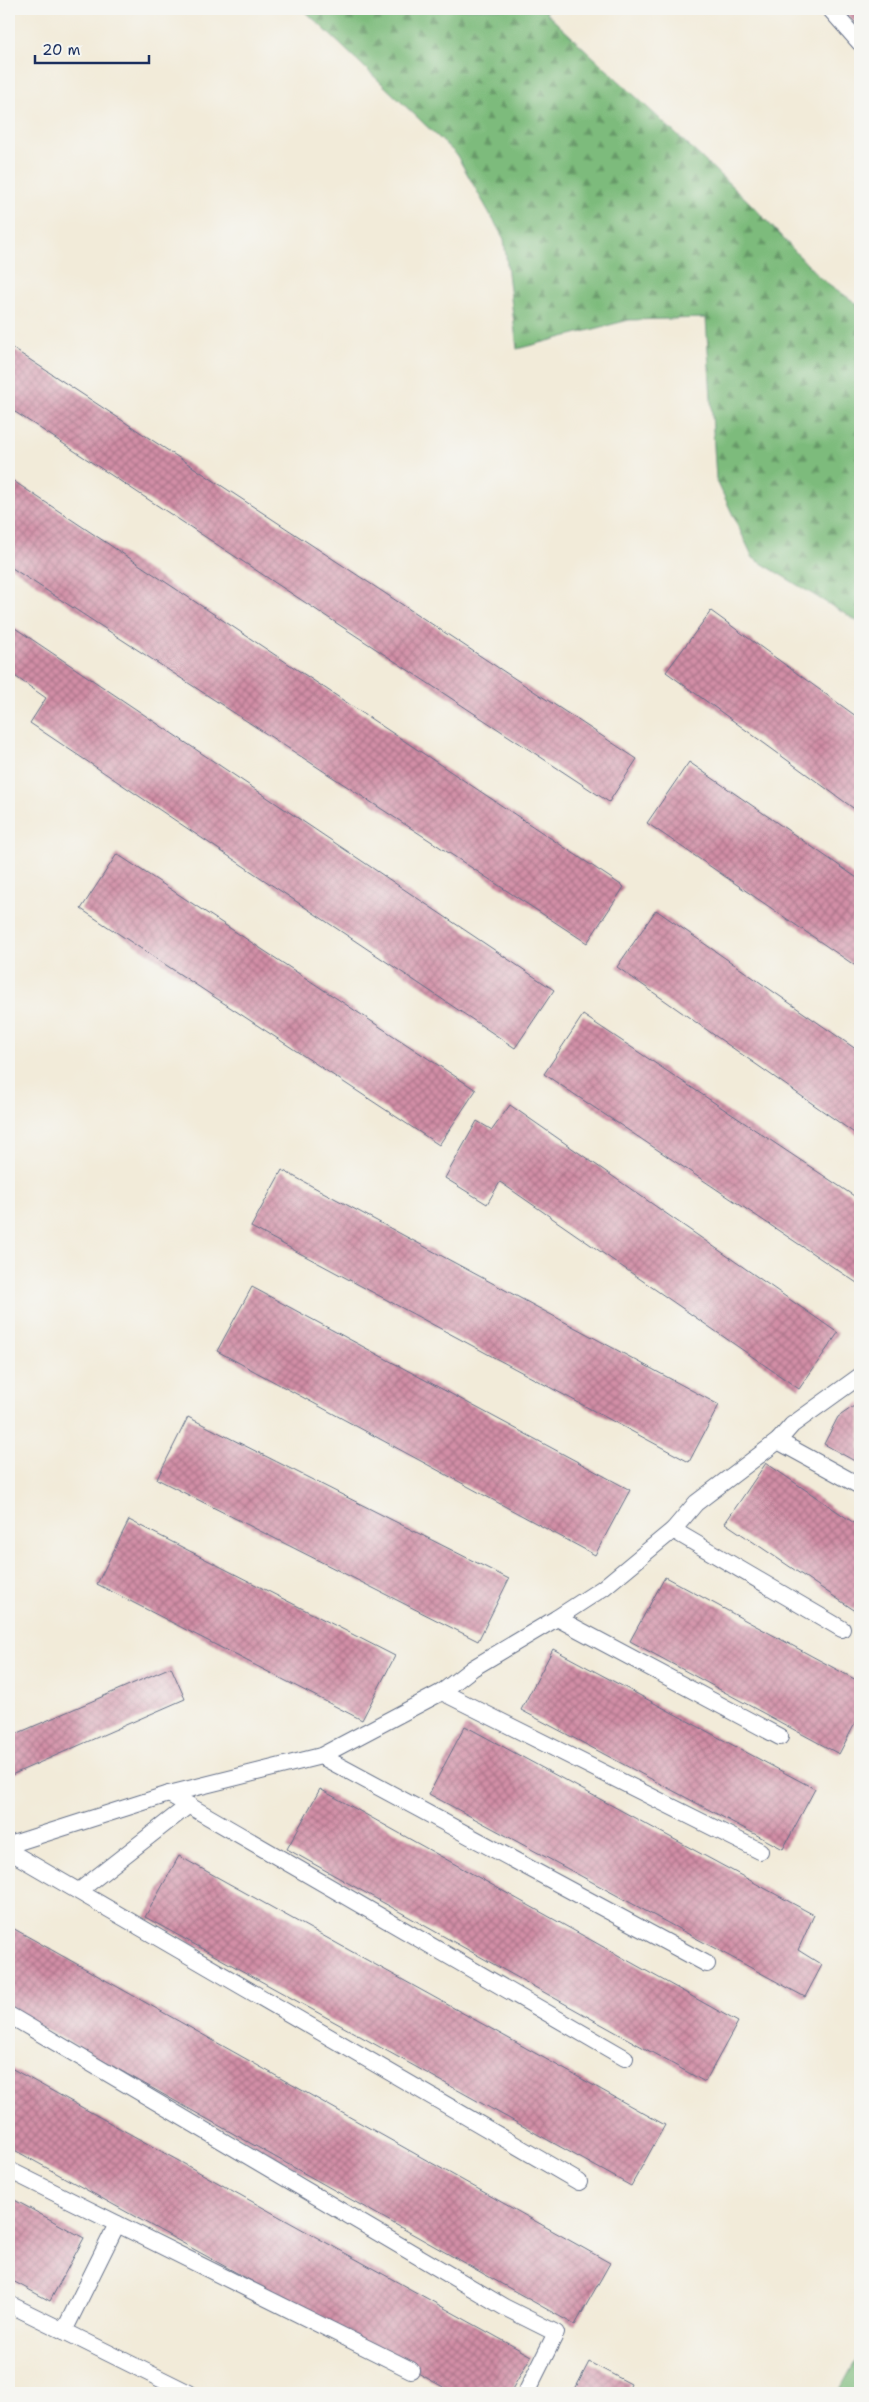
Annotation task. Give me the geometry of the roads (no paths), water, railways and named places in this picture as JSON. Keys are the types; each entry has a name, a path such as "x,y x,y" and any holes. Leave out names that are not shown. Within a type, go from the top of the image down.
{"lane":[{"path":"830,9 860,43"},
{"path":"9,1844 170,1794 321,1756 442,1692 473,1668 603,1588 674,1530 696,1503 778,1441 792,1425 860,1376"},
{"path":"778,1441 860,1486"},
{"path":"674,1530 842,1629"},
{"path":"557,1618 780,1737"},
{"path":"442,1692 760,1851"},
{"path":"321,1756 707,1964"},
{"path":"170,1794 625,2058"},
{"path":"79,1891 189,1805"},
{"path":"9,1851 579,2182"},
{"path":"9,2015 504,2307 556,2333 526,2393"},
{"path":"9,2170 411,2370"},
{"path":"64,2331 117,2224"},
{"path":"9,2304 189,2393"}]}
